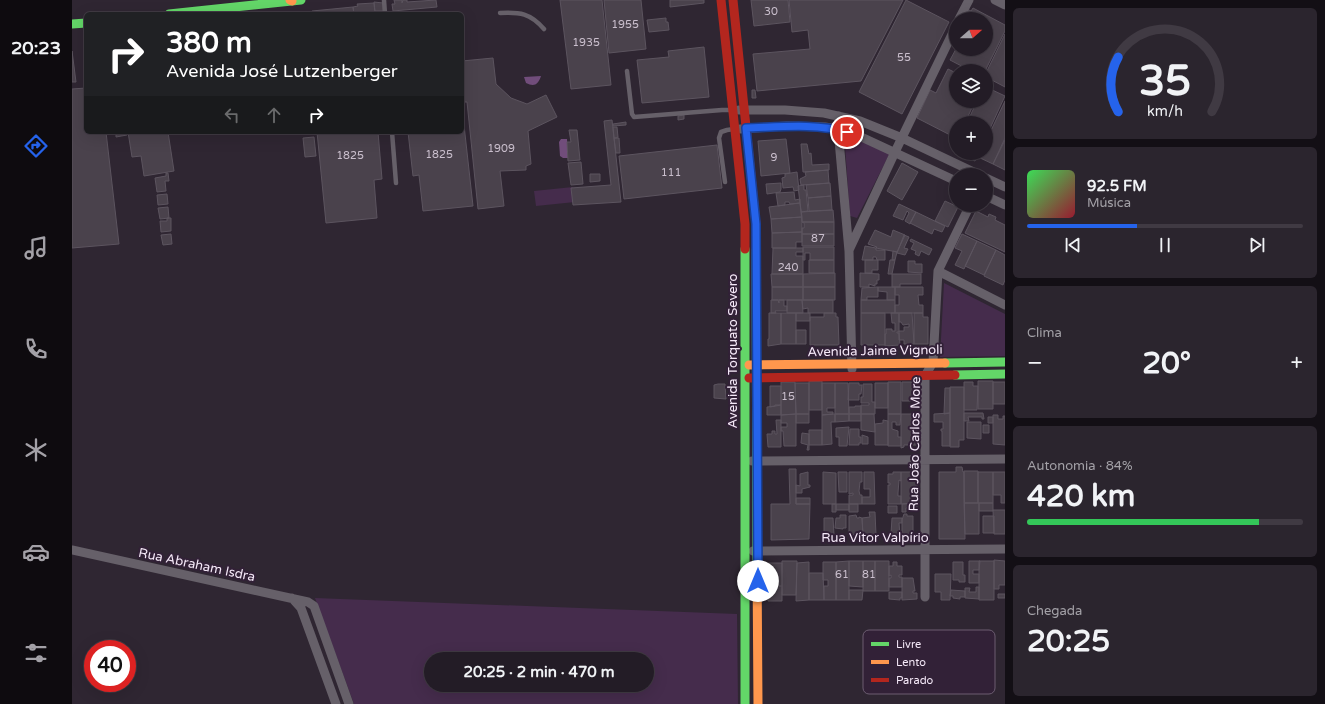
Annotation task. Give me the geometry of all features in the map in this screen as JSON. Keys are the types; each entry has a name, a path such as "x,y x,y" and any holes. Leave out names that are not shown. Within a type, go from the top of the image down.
{"street":[{"path":"204,12 262,2 294,0"},
{"name":"Avenida Torquato Severo","path":"721,0 745,224 745,704"},
{"name":"Avenida Torquato Severo","path":"733,0 756,224 758,704"},
{"path":"963,12 969,0"},
{"path":"995,0 1005,5"},
{"path":"72,24 84,23"},
{"path":"725,37 737,37"},
{"path":"849,251 949,41"},
{"path":"733,110 785,110 824,113 860,121 902,138 965,168"},
{"path":"839,116 838,129 849,251 852,376"},
{"path":"735,129 787,126 825,127 838,129 857,135 949,178"},
{"path":"993,181 1005,187"},
{"path":"993,199 1005,205"},
{"name":"Rua João Carlos More","path":"925,597 925,376 933,362 938,271 967,212"},
{"path":"938,271 1005,305"},
{"path":"745,291 756,291"},
{"name":"Avenida Jaime Vignoli","path":"745,365 852,365 933,362 1005,362"},
{"name":"Avenida Jaime Vignoli","path":"745,378 1005,374"},
{"path":"745,462 1005,459"},
{"name":"Rua Vítor Valpírio","path":"745,551 1005,549"},
{"name":"Rua Abraham Isdra","path":"72,550 308,602 314,606 348,701"},
{"path":"292,598 301,608 333,703 348,701"}],"lane":[{"path":"384,0 385,12"},
{"path":"500,13 516,12 525,14 544,28"},
{"path":"627,71 632,114 634,117 733,110"},
{"path":"725,182 719,138 721,132 724,130 735,129"},
{"path":"392,134 396,183"}],"shaded area":[{"path":"541,76 539,81 533,85 526,83 524,77"},
{"path":"844,132 890,153 857,218 850,216"},
{"path":"561,139 567,139 568,158 563,158 560,156 559,142"},
{"path":"573,187 575,202 536,206 534,191"},
{"path":"944,283 1005,314 1005,356 940,357"},
{"path":"315,598 737,614 738,704 354,704"}],"building":[{"path":"394,0 402,0 402,3 403,0 407,0 407,2 436,0 437,7 393,11 392,4 395,4"},
{"path":"560,0 602,0 611,85 571,89"},
{"path":"604,0 641,0 646,49 609,53"},
{"path":"670,0 704,0 704,3 670,7"},
{"path":"751,0 788,0 790,22 754,26"},
{"path":"789,0 903,0 861,81 757,91 753,54 810,49 808,30 792,32"},
{"path":"906,0 949,22 902,114 859,92"},
{"path":"374,2 383,3 384,11 375,11"},
{"path":"374,3 375,12 354,12 353,7 358,6 357,4"},
{"path":"353,7 354,12 312,12"},
{"path":"973,8 981,12 968,12 969,10 971,11"},
{"path":"666,18 669,30 649,32 647,20"},
{"path":"993,19 1005,25 1005,31 993,55"},
{"path":"1005,34 1005,87 993,81 993,64 990,64"},
{"path":"704,47 709,97 642,103 637,60 669,57 668,51"},
{"path":"72,51 76,82 72,82"},
{"path":"952,56 992,56 988,64 958,64 950,60"},
{"path":"493,58 496,84 511,98 527,104 546,95 557,117 528,131 531,164 526,166 526,170 500,171 504,206 478,209 467,102 464,102 464,61"},
{"path":"948,69 949,108 972,108 968,116 949,116 949,134 917,118 930,90 936,93"},
{"path":"84,88 84,134 106,134 119,244 72,248 72,89"},
{"path":"752,90 755,90 756,98 752,98"},
{"path":"993,90 1005,96 993,122 993,116 970,116 974,108 993,108"},
{"path":"1005,101 1005,138 993,164 984,160 993,160 993,126"},
{"path":"684,115 684,119 678,120 678,116"},
{"path":"612,120 621,202 573,205 571,188 611,185 604,121"},
{"path":"626,122 626,125 613,126 613,124"},
{"path":"464,125 473,206 423,211 419,175 413,176 408,134 464,134"},
{"path":"613,127 617,127 618,137 616,138 614,138"},
{"path":"569,130 577,130 580,160 568,161 567,142 571,142"},
{"path":"116,134 127,135 116,137"},
{"path":"128,134 168,134 174,171 144,176 141,156 132,157"},
{"path":"317,134 378,134 382,179 374,180 377,218 326,223"},
{"path":"314,137 316,156 305,157 303,138"},
{"path":"614,138 619,138 620,153 616,153"},
{"path":"786,139 790,173 761,176 758,141"},
{"path":"1005,140 1005,170 993,164"},
{"path":"801,144 807,144 809,154 811,153 812,165 829,164 829,170 803,172"},
{"path":"717,145 722,188 624,199 619,156"},
{"path":"581,162 583,184 571,185 568,163"},
{"path":"902,163 918,172 902,200 887,191"},
{"path":"828,170 829,183 801,185 800,179 806,176 805,172"},
{"path":"797,172 799,190 794,191 793,187 783,188 782,178 785,177 785,174"},
{"path":"166,173 168,173 169,181 165,181 166,191 157,192 155,178 166,176"},
{"path":"590,174 600,174 600,181 590,182"},
{"path":"781,183 780,192 767,194 766,184"},
{"path":"830,183 831,196 808,198 806,185"},
{"path":"804,185 804,190 806,190 808,211 801,212 798,186"},
{"path":"794,192 795,200 800,199 800,203 790,204 789,202 785,202 785,205 778,206 776,193"},
{"path":"167,194 168,204 158,205 157,195"},
{"path":"831,196 832,210 809,211 808,198"},
{"path":"945,201 949,203 949,212 956,212 948,227 935,221"},
{"path":"800,203 802,217 771,219 769,207"},
{"path":"899,204 916,212 910,224 905,221 909,213 907,211 903,220 893,216"},
{"path":"168,207 169,218 160,219 158,208"},
{"path":"833,210 834,222 802,222 801,212"},
{"path":"916,212 945,226 942,232 934,229 932,234 910,223"},
{"path":"976,212 988,217 989,214 996,217 995,220 1005,225 1005,252 965,233"},
{"path":"802,217 802,232 772,233 771,219"},
{"path":"167,218 171,218 171,231 161,232 160,221 167,221"},
{"path":"802,222 834,222 834,234 802,234 804,223"},
{"path":"875,230 891,237 893,230 905,235 897,252 876,248 877,247 868,244"},
{"path":"802,232 802,242 796,242 796,248 772,248 772,233"},
{"path":"171,234 172,244 163,245 161,235"},
{"path":"802,234 834,234 834,246 802,246"},
{"path":"962,234 977,241 964,269 955,265 962,251 955,248"},
{"path":"904,235 909,237 904,248 908,249 905,255 897,253"},
{"path":"911,239 932,249 929,255 921,251 919,256 915,254 916,251 911,249 914,243 910,241"},
{"path":"977,241 996,250 984,275 965,266"},
{"path":"865,246 876,248 876,250 885,250 885,260 877,260 876,257 873,257 873,260 862,260"},
{"path":"803,247 834,247 834,260 810,260 810,253 805,253 805,260 803,260"},
{"path":"773,248 803,248 803,252 796,252 796,256 803,256 803,274 772,274"},
{"path":"996,250 1005,255 1005,280 1003,285 984,276"},
{"path":"893,251 897,252 895,260 892,260"},
{"path":"809,260 834,260 834,273 809,273"},
{"path":"865,260 878,260 878,270 872,270 872,273 865,273"},
{"path":"890,260 895,260 892,274 888,274"},
{"path":"908,261 915,261 915,264 922,264 922,273 908,272"},
{"path":"835,273 835,287 803,287 803,274"},
{"path":"860,273 879,274 877,284 875,284 875,286 869,284 869,287 860,287"},
{"path":"771,274 803,274 803,287 772,287"},
{"path":"892,274 921,274 921,284 900,284 900,287 892,287"},
{"path":"772,287 803,287 803,300 772,300"},
{"path":"803,287 835,287 835,300 803,300"},
{"path":"878,287 878,297 867,297 867,300 861,300 862,288"},
{"path":"878,287 895,287 895,300 887,300 887,292 878,291"},
{"path":"895,287 923,287 923,295 918,295 919,305 923,305 923,313 895,313 895,305 899,305 899,295 895,295"},
{"path":"771,300 778,300 779,303 779,300 784,300 784,306 787,306 787,311 775,311 776,313 771,313"},
{"path":"787,300 802,300 803,313 787,313"},
{"path":"802,300 833,300 833,313 808,313 808,308 803,309"},
{"path":"861,300 895,300 895,313 861,313"},
{"path":"769,313 781,313 781,344 768,346"},
{"path":"781,313 796,313 796,344 781,344"},
{"path":"796,313 810,313 810,321 796,321"},
{"path":"824,313 836,313 836,317 838,317 839,345 810,345 810,317 824,317"},
{"path":"861,313 885,313 885,345 861,345"},
{"path":"891,313 899,313 899,332 897,333 899,333 900,345 885,346 886,329 892,329 892,331 895,331 895,323 892,323"},
{"path":"899,313 912,313 914,344 904,344 904,340 899,340 899,331 904,331 904,327 909,327 909,324 903,325 899,322"},
{"path":"914,313 923,313 923,317 928,317 928,344 914,344"},
{"path":"796,330 806,330 806,344 796,344"},
{"path":"809,381 822,381 822,410 809,410"},
{"path":"978,381 993,381 993,409 978,409"},
{"path":"781,382 795,382 796,414 781,415"},
{"path":"888,382 901,382 901,414 888,414"},
{"path":"902,382 918,382 919,394 914,394 914,401 902,401"},
{"path":"964,382 973,382 973,386 978,386 977,410 964,410"},
{"path":"993,382 1005,382 1005,404 993,404"},
{"path":"795,383 809,383 809,414 796,414"},
{"path":"822,383 835,383 835,408 827,408 827,412 833,412 833,414 822,415"},
{"path":"835,383 848,383 849,414 835,414"},
{"path":"849,383 859,383 859,385 862,385 859,400 848,400"},
{"path":"875,383 888,383 888,408 875,408"},
{"path":"725,384 726,399 714,398 714,385"},
{"path":"863,384 872,384 872,402 875,402 875,414 861,414 861,405 869,405 869,403 861,403 861,397 863,397"},
{"path":"770,386 781,386 781,405 770,407"},
{"path":"950,387 964,387 964,440 959,440 959,447 950,447"},
{"path":"945,388 950,388 950,413 944,414"},
{"path":"781,405 781,415 767,415 767,407"},
{"path":"861,406 861,414 849,414 849,407"},
{"path":"950,413 950,446 942,446 941,429 943,429 943,422 934,422 934,414"},
{"path":"964,413 983,413 984,419 982,419 982,417 968,417 969,421 964,421"},
{"path":"796,414 796,446 784,446 783,431 781,431 781,427 787,427 787,423 781,423 781,415"},
{"path":"796,414 809,414 809,423 796,423"},
{"path":"835,414 835,422 831,422 832,444 822,445 822,415"},
{"path":"835,414 849,414 849,421 835,422"},
{"path":"849,414 861,414 861,421 849,421"},
{"path":"861,414 874,414 875,432 861,430"},
{"path":"888,414 901,414 900,425 896,425 896,422 892,422 892,429 898,431 898,437 901,437 901,446 888,446"},
{"path":"901,414 917,414 917,445 904,445 904,447 901,448"},
{"path":"993,415 998,415 998,419 1003,419 1003,416 1005,416 1005,445 993,444"},
{"path":"988,417 993,417 993,423 988,423"},
{"path":"776,420 781,420 781,447 768,447 767,434 772,434 772,431 775,431 775,434 777,434"},
{"path":"883,420 888,421 888,445 875,445 875,424 883,423"},
{"path":"967,422 981,422 981,439 967,438"},
{"path":"983,425 989,425 989,433 983,433"},
{"path":"849,427 847,446 839,446 839,437 836,437 836,428"},
{"path":"850,429 859,429 861,443 859,443 859,445 849,445"},
{"path":"809,430 822,430 822,445 809,445"},
{"path":"802,433 809,434 809,450 807,450 808,445 801,443"},
{"path":"862,435 868,437 868,444 862,444"},
{"path":"956,467 962,467 964,472 965,539 939,539 939,472 956,472"},
{"path":"789,469 796,469 796,504 810,504 809,539 771,540 771,504 790,504"},
{"path":"964,471 978,471 978,503 964,503"},
{"path":"808,472 808,485 810,485 810,487 802,489 802,493 796,493 796,485 800,486 800,474"},
{"path":"823,472 836,473 836,504 823,504"},
{"path":"838,472 847,472 847,492 839,492"},
{"path":"849,472 862,472 862,482 860,482 859,491 860,495 862,495 862,504 849,504 849,495 853,495 853,493 849,494"},
{"path":"864,472 874,472 875,504 862,504 862,497 870,497 870,489 864,489"},
{"path":"893,472 901,472 898,496 901,496 901,504 888,504 888,485 890,485 890,483 888,483 888,474 893,474"},
{"path":"901,472 917,472 917,503 901,504"},
{"path":"978,472 993,472 993,503 978,503"},
{"path":"993,472 1005,472 1005,503 1001,503 1001,495 993,495"},
{"path":"796,498 810,498 810,504 796,504"},
{"path":"917,503 917,508 906,508 906,512 902,512 902,504"},
{"path":"964,503 979,503 979,534 965,534"},
{"path":"979,503 993,503 993,511 979,511"},
{"path":"832,504 836,504 836,512 832,512"},
{"path":"836,504 849,504 849,510 836,510"},
{"path":"849,504 858,504 858,512 849,512"},
{"path":"888,506 897,506 897,513 888,513"},
{"path":"993,510 1005,510 1005,534 994,534"},
{"path":"869,512 875,512 876,535 863,535 862,518 870,517"},
{"path":"904,514 907,514 907,516 913,516 913,533 902,535 902,520"},
{"path":"840,515 846,515 846,528 843,529 835,528 836,518 840,518"},
{"path":"856,515 857,518 862,518 863,535 849,535 849,516"},
{"path":"983,516 994,516 994,533 983,533"},
{"path":"824,518 833,518 834,535 824,534"},
{"path":"892,518 902,518 902,523 899,523 900,535 891,535"},
{"path":"994,560 1005,561 1005,585 999,585 999,589 994,589"},
{"path":"782,561 797,561 796,595 782,595"},
{"path":"849,561 863,561 863,587 849,586"},
{"path":"849,561 849,600 836,600 836,562"},
{"path":"863,561 875,561 875,591 863,591"},
{"path":"875,561 889,561 889,591 875,591"},
{"path":"969,561 980,561 979,570 973,570 973,574 979,574 979,583 969,583"},
{"path":"979,561 994,561 994,600 979,600"},
{"path":"809,562 809,600 796,601 797,563"},
{"path":"823,562 836,562 836,600 824,600 824,586 828,586 828,580 823,580"},
{"path":"893,562 897,562 897,566 902,566 902,575 899,575 899,577 902,577 902,587 889,587 889,578 891,578 891,575 889,576 889,566 893,566"},
{"path":"953,562 963,562 963,575 965,575 965,582 953,580"},
{"path":"768,563 782,563 782,586 768,586"},
{"path":"809,573 823,573 824,600 809,600"},
{"path":"935,574 951,574 950,600 941,600 941,592 935,592"},
{"path":"902,578 913,578 915,591 913,591 913,593 917,593 917,599 902,600"},
{"path":"775,586 782,586 782,601 768,601 768,592 775,592"},
{"path":"976,587 979,587 979,599 965,598 965,588 970,588 969,592 976,592"},
{"path":"849,590 863,590 862,600 849,600"},
{"path":"951,590 965,591 965,597 960,597 960,599 953,598 953,596 950,596"},
{"path":"889,592 902,592 902,598 900,598 900,600 889,599"},
{"path":"998,594 1005,594 1005,598 998,598"}],"traffic: fast":[{"path":"260,4 265,0"},
{"path":"188,12 301,0"},
{"path":"72,24 84,23"},
{"path":"745,249 745,704"},
{"path":"756,250 757,564"},
{"path":"945,363 1005,362"},
{"path":"955,375 1005,374"}],"traffic: slow":[{"path":"749,365 945,363"},
{"path":"757,564 758,704"}],"traffic: jam":[{"path":"721,0 745,224 745,249"},
{"path":"733,0 756,224 756,250"},
{"path":"749,378 955,375"}],"route":[{"path":"758,581 756,224 746,128 787,126 825,127 847,132"}]}
